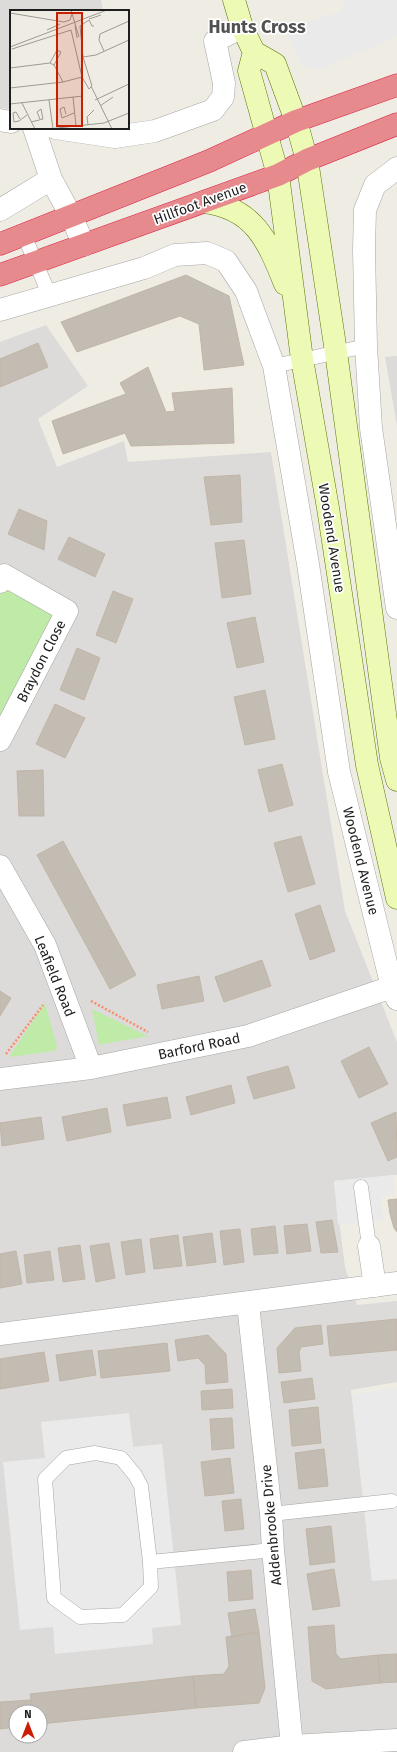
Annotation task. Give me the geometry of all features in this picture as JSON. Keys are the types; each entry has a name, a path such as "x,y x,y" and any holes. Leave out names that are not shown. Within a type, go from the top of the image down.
{"highway":[{"path":"0,244 209,161 296,121 397,85"},
{"name":"Hillfoot Avenue","path":"0,275 278,175 307,160 397,124"}],"street":[{"path":"234,0 242,27 254,52"},
{"path":"61,129 115,138 155,131 213,110 223,97 224,83 215,41 242,27"},
{"name":"Woodend Avenue","path":"397,780 391,758 336,352 307,160 296,121 274,64 254,52 249,71 278,175 302,359 328,508 367,765 397,898"},
{"path":"0,120 10,122"},
{"path":"34,129 51,179 71,216 84,245"},
{"path":"394,170 375,185 365,210 366,346 371,428 397,608"},
{"path":"0,210 51,179"},
{"path":"204,202 231,208 256,227 266,240 297,313"},
{"path":"0,310 49,294 144,268 175,255 207,253 226,261 246,291 274,366"},
{"name":"Woodend Avenue","path":"274,366 308,564 339,772 394,993"},
{"name":"Braydon Close","path":"0,582 4,575 67,611 0,740"},
{"name":"Leafield Road","path":"0,866 45,945 92,1068"},
{"name":"Barford Road","path":"0,1079 92,1068 248,1036 394,993"},
{"path":"368,1246 375,1286"},
{"path":"0,1334 248,1304 397,1283"},
{"name":"Addenbrooke Drive","path":"248,1304 271,1514 273,1550 292,1746"},
{"path":"244,1752 292,1746 397,1740"}],"lane":[{"path":"24,235 49,294"},
{"path":"274,366 366,346"},
{"path":"361,1187 368,1246"},
{"path":"95,1453 120,1458 135,1475 141,1486 150,1562 151,1587 123,1615 80,1617 54,1598 45,1479 66,1458 95,1453"},
{"path":"271,1514 392,1502"},
{"path":"150,1562 273,1550"}],"shaded area":[{"path":"0,0 101,0 103,10 10,10 10,109 0,108"},
{"path":"345,0 397,0 397,37 315,71 301,64 285,29 339,12"},
{"path":"46,325 88,386 38,419 57,467 124,441 128,462 271,452 345,911 397,1042 397,1175 334,1181 345,1267 357,1305 397,1301 397,1382 351,1390 372,1580 397,1579 397,1752 0,1752 0,342"},
{"path":"397,356 397,426 385,357"},
{"path":"393,1175 395,1195 381,1196 383,1220 338,1225 334,1181"},
{"path":"397,1388 397,1579 372,1581 352,1394"},
{"path":"129,1413 133,1447 162,1444 181,1625 152,1628 153,1644 55,1654 53,1627 20,1630 3,1462 45,1458 41,1422"}],"green space":[{"path":"0,583 67,611 0,723"},
{"path":"45,1003 57,1046 55,1051 9,1057"},
{"path":"92,1009 148,1036 99,1045"}],"building":[{"path":"186,275 229,296 244,365 204,370 199,324 180,316 77,352 61,322"},
{"path":"38,343 48,367 0,387 0,359"},
{"path":"148,367 166,412 175,411 172,393 232,388 234,443 131,446 125,433 63,454 52,421 126,394 120,383"},
{"path":"240,475 242,522 211,525 204,477"},
{"path":"19,509 47,521 44,550 8,534"},
{"path":"69,537 105,554 95,577 58,559"},
{"path":"244,540 251,594 222,598 215,543"},
{"path":"113,591 133,599 116,643 96,635"},
{"path":"255,617 264,662 237,668 227,623"},
{"path":"77,648 100,658 84,700 60,690"},
{"path":"265,690 275,739 245,745 234,697"},
{"path":"55,704 85,718 65,758 36,744"},
{"path":"282,764 293,805 269,812 258,770"},
{"path":"43,770 44,816 19,816 17,771"},
{"path":"301,836 315,884 288,892 274,843"},
{"path":"63,841 136,975 110,989 37,855"},
{"path":"320,905 335,951 310,960 295,914"},
{"path":"262,960 271,986 224,1002 215,977"},
{"path":"199,976 204,1001 162,1009 157,985"},
{"path":"0,991 11,998 0,1016"},
{"path":"369,1047 388,1084 359,1098 341,1061"},
{"path":"288,1066 295,1088 254,1099 247,1077"},
{"path":"231,1085 235,1103 191,1115 186,1097"},
{"path":"167,1097 171,1118 127,1126 123,1105"},
{"path":"107,1108 111,1132 67,1141 62,1117"},
{"path":"396,1112 397,1157 388,1161 371,1123"},
{"path":"41,1117 44,1139 2,1146 0,1123"},
{"path":"397,1199 397,1232 394,1228 390,1214 388,1200"},
{"path":"332,1220 338,1252 321,1253 316,1222"},
{"path":"307,1224 311,1251 287,1254 284,1226"},
{"path":"275,1226 278,1253 254,1255 251,1229"},
{"path":"240,1229 244,1262 224,1265 220,1231"},
{"path":"212,1233 216,1262 187,1266 183,1237"},
{"path":"178,1235 182,1266 154,1269 150,1239"},
{"path":"141,1239 145,1272 126,1275 121,1242"},
{"path":"109,1243 115,1278 96,1282 90,1246"},
{"path":"80,1245 85,1279 63,1282 58,1248"},
{"path":"16,1251 22,1284 0,1288 0,1254"},
{"path":"50,1251 54,1280 27,1283 24,1255"},
{"path":"397,1319 397,1350 330,1356 327,1326"},
{"path":"321,1325 323,1344 301,1347 299,1352 301,1371 279,1373 277,1348 295,1328"},
{"path":"208,1335 226,1354 228,1382 206,1384 205,1365 198,1358 178,1361 175,1340"},
{"path":"167,1343 170,1371 101,1378 98,1351"},
{"path":"92,1350 96,1375 60,1381 56,1355"},
{"path":"44,1352 49,1381 0,1389 0,1359"},
{"path":"312,1378 315,1399 284,1403 281,1382"},
{"path":"232,1389 233,1408 202,1410 201,1391"},
{"path":"318,1407 321,1443 292,1446 289,1410"},
{"path":"232,1418 234,1448 212,1450 210,1419"},
{"path":"324,1449 328,1486 299,1489 295,1453"},
{"path":"230,1458 234,1493 205,1496 201,1462"},
{"path":"241,1499 244,1529 225,1531 222,1501"},
{"path":"331,1526 335,1562 310,1565 306,1529"},
{"path":"334,1569 340,1606 313,1610 307,1574"},
{"path":"251,1570 253,1599 229,1601 227,1572"},
{"path":"255,1609 259,1632 232,1637 228,1613"},
{"path":"334,1625 336,1654 341,1659 378,1655 380,1683 326,1689 312,1681 308,1627"},
{"path":"259,1632 265,1688 259,1703 196,1708 193,1676 224,1674 229,1666 226,1637"},
{"path":"397,1654 397,1682 380,1683 378,1655"},
{"path":"193,1676 196,1708 48,1723 48,1704 32,1704 30,1694"},
{"path":"31,1700 32,1704 8,1704 8,1728 0,1729 0,1702"}],"district":[{"name":"Hunts Cross","path":"257,27"}]}
